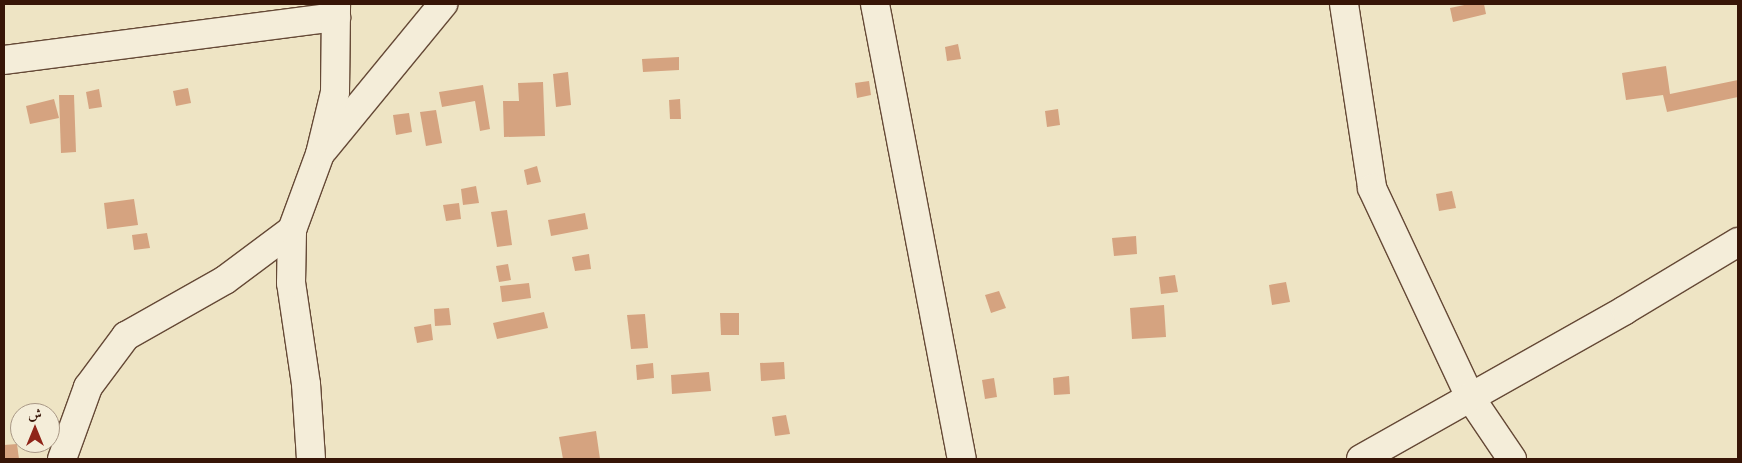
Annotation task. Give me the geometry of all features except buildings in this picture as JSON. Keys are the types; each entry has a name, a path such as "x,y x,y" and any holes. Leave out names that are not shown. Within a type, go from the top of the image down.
{"street":[{"path":"320,154 443,4"},
{"path":"875,4 962,459"},
{"path":"1344,4 1372,188 1470,397 1512,459"},
{"path":"4,60 336,10 335,92 320,154 292,230 291,283 306,384 311,459"},
{"path":"62,459 88,387 126,336 225,280 292,230"},
{"path":"1361,459 1738,242"}]}
